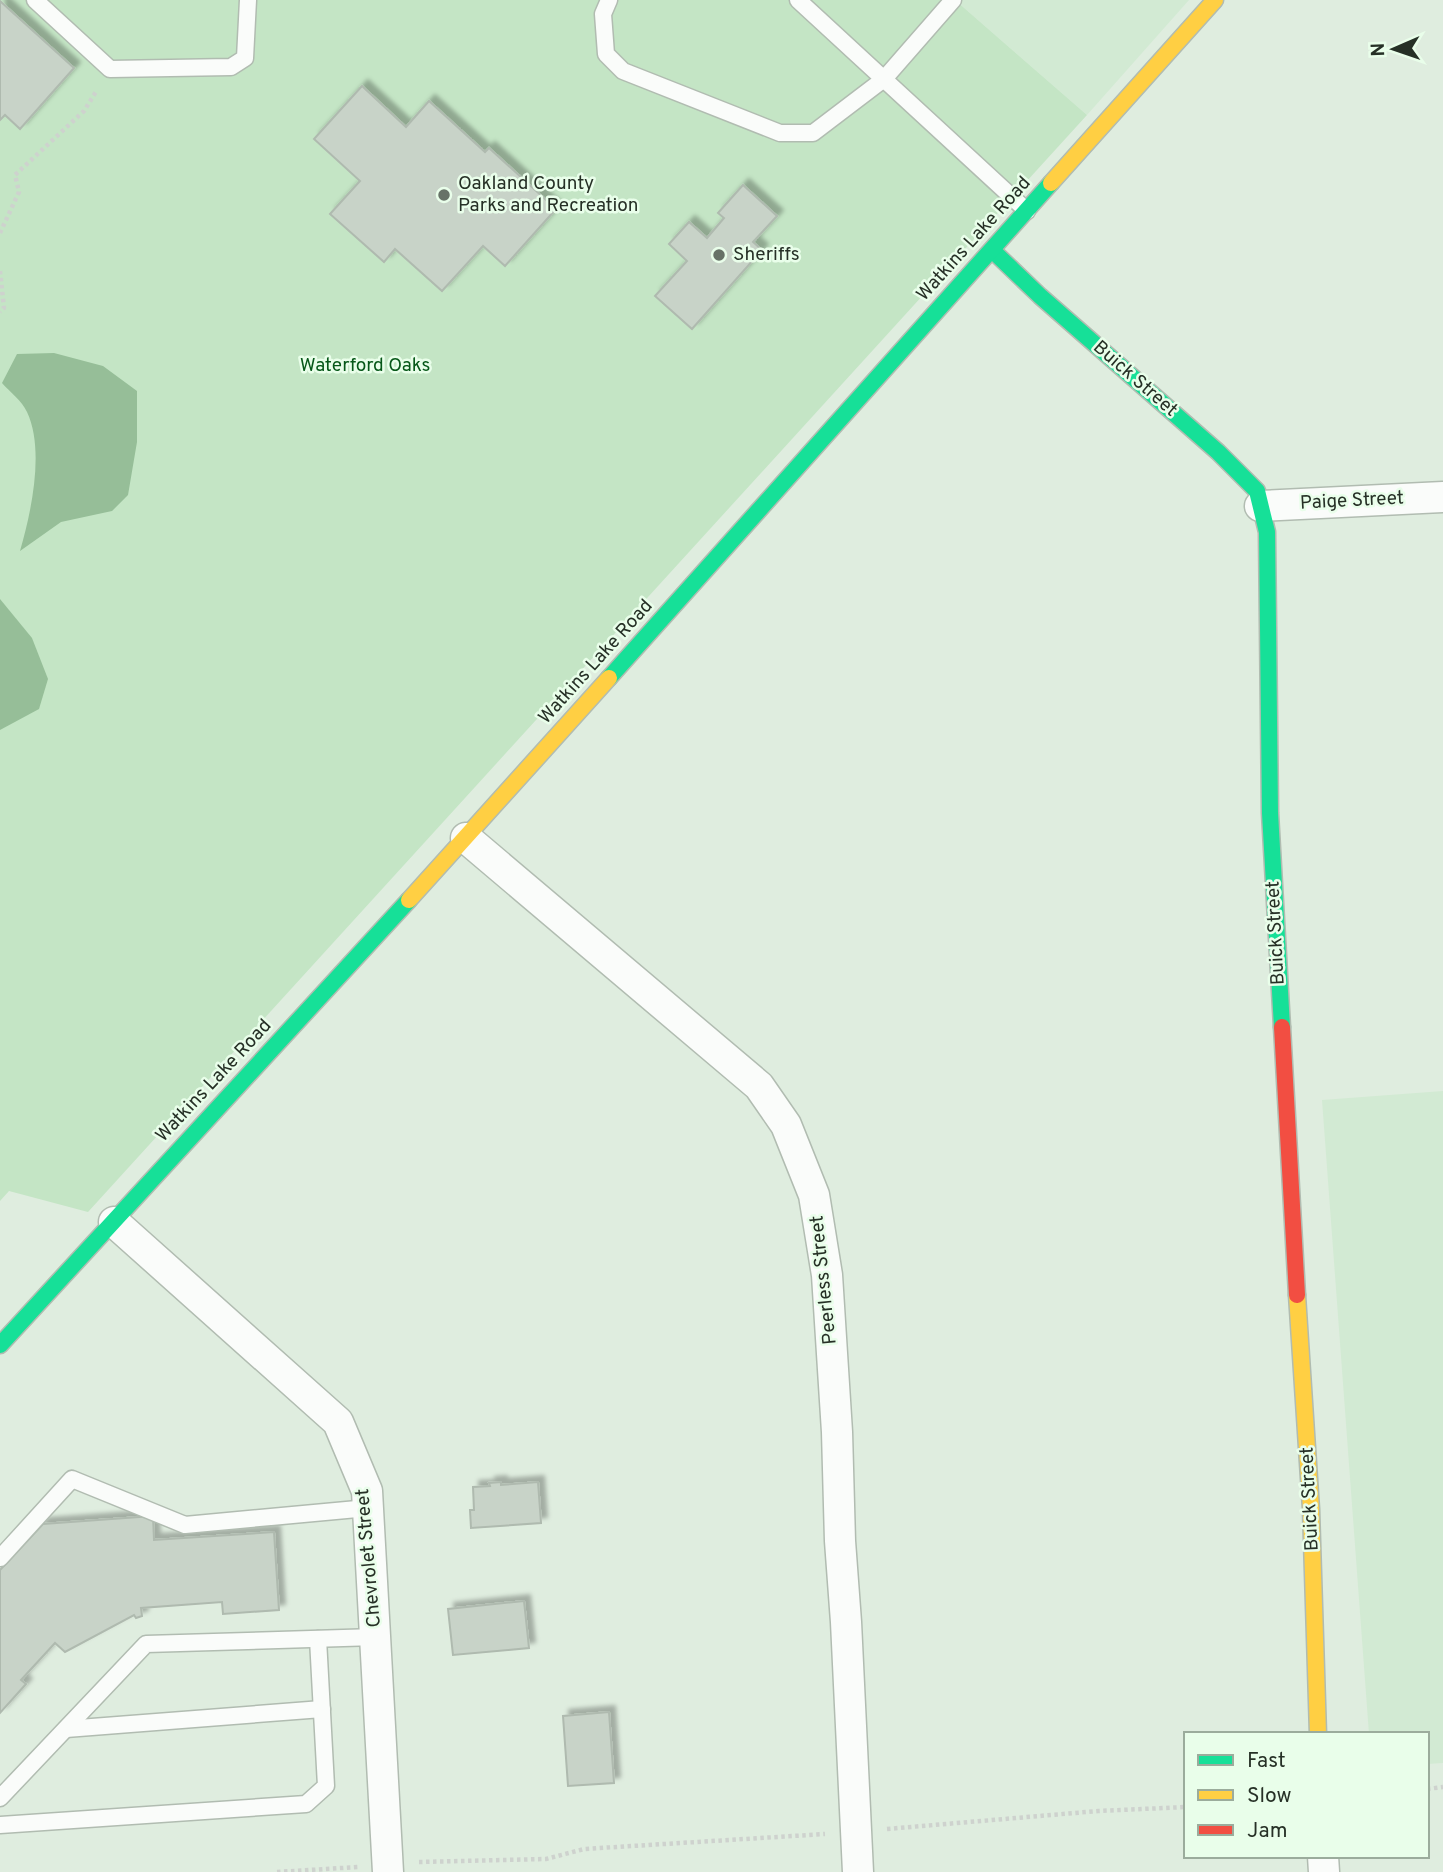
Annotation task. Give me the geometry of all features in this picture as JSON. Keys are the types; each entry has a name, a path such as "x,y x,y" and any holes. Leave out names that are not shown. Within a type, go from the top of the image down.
{"street":[{"name":"Watkins Lake Road","path":"0,1345 466,838 1215,0"},
{"name":"Buick Street","path":"992,250 1050,305 1218,452 1257,491 1261,506 1266,532 1269,813 1311,1509 1318,1732"},
{"name":"Paige Street","path":"1261,506 1443,496"},
{"name":"Peerless Street","path":"466,838 759,1086 786,1125 814,1195 827,1275 858,1872"},
{"name":"Chevrolet Street","path":"114,1222 338,1422 367,1490 388,1868"}],"lane":[{"path":"35,0 110,69 231,67 245,58 248,0"},
{"path":"609,0 603,13 606,54 623,71 780,133 813,133 884,79 953,0"},
{"path":"798,0 1027,211"},
{"path":"0,1558 72,1479 185,1525 368,1508"},
{"path":"0,1798 146,1644 376,1637"},
{"path":"0,1825 306,1804 326,1786 318,1639"},
{"path":"66,1729 322,1709"}],"path":[{"path":"0,233 19,192 15,175 84,111 110,69"},
{"path":"0,271 4,308 0,312"},
{"path":"277,1872 546,1859 584,1849 1184,1807"}],"shaded area":[{"path":"955,0 1189,0 1087,115"},
{"path":"54,353 103,366 137,391 137,442 128,495 112,511 61,522 20,551 32,500 35,444 27,412 2,383 17,354"},
{"path":"0,599 32,638 48,679 39,709 0,730"},
{"path":"1443,1091 1443,1763 1429,1764 1429,1732 1369,1732 1322,1100"}],"green space":[{"name":"Waterford Oaks","path":"0,0 955,0 1087,115 88,1212 9,1191 0,1201"}],"building":[{"path":"0,1 74,68 20,129 5,115 0,120"},
{"name":"Oakland County Parks and Recreation","path":"362,86 406,127 429,101 485,152 489,148 556,209 505,266 483,246 442,291 395,249 384,262 330,214 360,181 314,139"},
{"name":"Sheriffs","path":"743,185 777,216 753,242 762,250 692,329 655,296 687,261 669,244 689,222 707,238 724,218 718,213"},
{"path":"501,1482 501,1485 538,1482 541,1523 471,1528 470,1510 474,1510 473,1487"},
{"path":"153,1516 154,1540 274,1532 279,1610 223,1614 222,1602 141,1608 142,1616 136,1618 134,1615 65,1652 55,1643 21,1680 26,1684 0,1713 0,1570 43,1524"},
{"path":"524,1601 529,1648 453,1655 448,1609"},
{"path":"609,1712 614,1783 568,1786 563,1716"}],"traffic: fast":[{"path":"609,678 1051,183"},
{"path":"992,250 1040,296 1218,452 1257,491 1267,532 1270,813 1282,1027"},
{"path":"0,1345 409,900"}],"traffic: slow":[{"path":"1051,183 1215,0"},
{"path":"409,900 609,678"},
{"path":"1297,1295 1311,1509 1318,1732"}],"traffic: jam":[{"path":"1282,1027 1297,1295"}],"place":[{"name":"Oakland County Parks and Recreation","path":"444,195"},
{"name":"Sheriffs","path":"719,255"}]}
